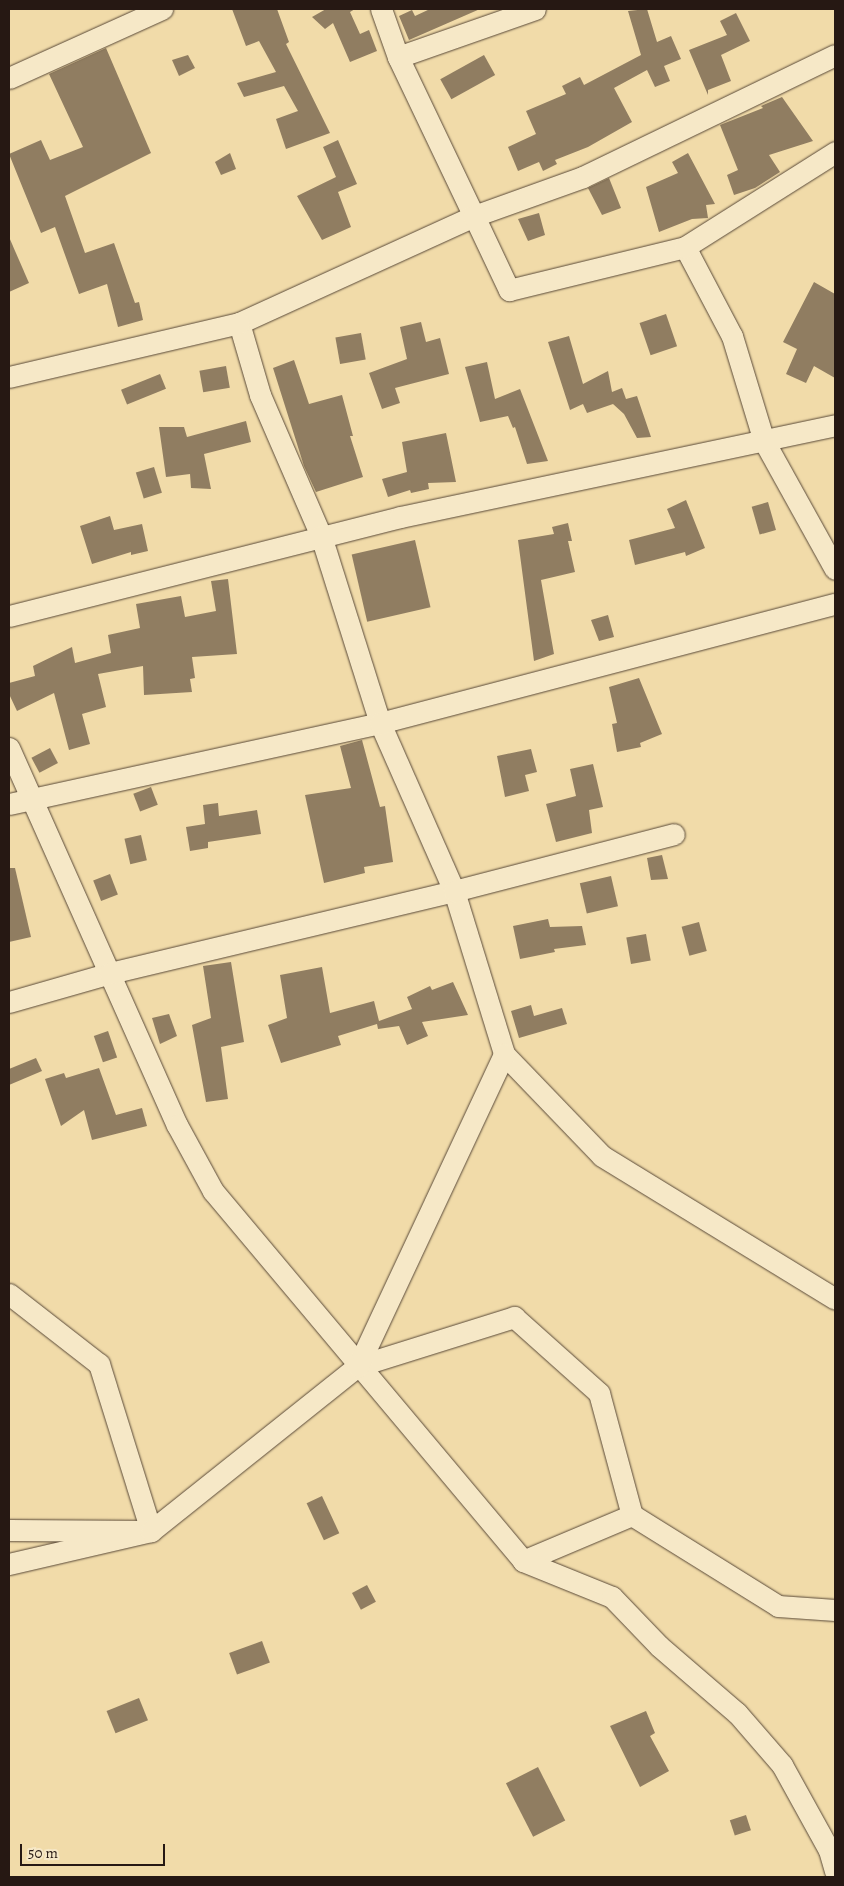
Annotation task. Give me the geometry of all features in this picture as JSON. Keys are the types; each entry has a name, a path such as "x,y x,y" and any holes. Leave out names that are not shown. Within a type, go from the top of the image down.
{"street":[{"path":"9,78 162,9"},
{"path":"381,9 398,57 509,290 685,247 835,152"},
{"path":"398,57 535,9"},
{"path":"9,377 238,323 474,216 583,177 835,55"},
{"path":"685,247 732,336 764,441 835,569"},
{"path":"238,323 260,395 321,536 380,723 454,891 504,1054 602,1156 835,1298"},
{"path":"9,616 321,536 835,425"},
{"path":"9,804 380,723 835,604"},
{"path":"9,748 177,1125 214,1191 522,1561 612,1597 659,1646 737,1713 782,1765 829,1850 835,1871"},
{"path":"9,1002 110,973 454,891 674,834"},
{"path":"358,1366 504,1054"},
{"path":"9,1294 99,1364 151,1531"},
{"path":"9,1564 151,1531 358,1366 514,1317 599,1393 632,1515 778,1606 835,1610"},
{"path":"522,1561 632,1515"},
{"path":"9,1530 151,1531"}],"building":[{"path":"232,9 277,9 289,42 286,44 330,133 286,149 276,119 298,111 284,86 244,97 237,83 276,72 259,41 246,46"},
{"path":"326,9 355,9 350,12 360,34 369,30 377,51 350,62 333,23 325,29 312,17"},
{"path":"430,9 480,9 409,40 399,16 412,10 415,16"},
{"path":"647,9 657,42 671,36 681,59 664,66 670,81 655,87 647,70 614,88 632,122 588,147 555,160 557,164 543,171 539,162 518,171 508,147 536,134 526,111 566,94 562,86 580,77 584,85 641,55 628,11"},
{"path":"736,13 750,41 721,55 731,81 708,90 708,95 689,50 727,35 720,21"},
{"path":"106,48 151,153 65,196 85,253 114,243 135,303 139,302 143,320 118,327 107,284 79,294 55,227 41,233 9,154 41,140 50,160 83,147 49,74"},
{"path":"188,55 195,68 179,76 172,60"},
{"path":"484,55 495,75 451,99 440,79"},
{"path":"782,97 813,141 769,155 780,172 755,188 734,195 727,175 738,170 720,125 763,108 761,106"},
{"path":"338,140 357,184 338,192 351,227 322,240 297,196 336,177 323,147"},
{"path":"230,153 236,169 221,175 215,162"},
{"path":"688,153 715,204 706,205 708,218 692,219 659,232 646,187 678,173 672,162"},
{"path":"609,178 621,208 602,215 588,188"},
{"path":"539,213 545,235 528,241 518,219"},
{"path":"9,237 29,283 9,292"},
{"path":"814,282 835,294 835,378 814,366 806,383 786,374 797,349 783,342"},
{"path":"666,314 677,346 651,355 640,323"},
{"path":"421,322 426,342 440,338 449,374 395,388 400,403 382,409 369,373 407,359 400,327"},
{"path":"361,333 366,360 340,364 335,338"},
{"path":"569,336 583,384 608,371 612,392 622,388 626,399 637,396 651,437 637,438 624,414 613,404 587,413 583,404 570,410 548,342"},
{"path":"294,360 309,404 342,395 353,436 350,436 363,477 316,492 304,466 273,368"},
{"path":"487,362 495,399 520,389 548,461 527,464 515,427 513,428 508,416 480,422 465,367"},
{"path":"226,366 230,388 203,392 199,371"},
{"path":"160,374 166,389 127,405 121,390"},
{"path":"246,421 251,442 204,454 211,489 191,488 190,474 166,477 159,427 184,427 187,437"},
{"path":"446,433 456,482 428,483 429,489 411,493 410,490 388,497 382,479 407,472 402,442"},
{"path":"154,467 162,493 144,498 136,473"},
{"path":"686,500 705,548 686,556 685,552 635,565 629,540 675,528 667,509"},
{"path":"768,502 776,530 760,535 752,507"},
{"path":"110,516 114,530 142,524 148,551 131,555 131,552 92,564 80,526"},
{"path":"568,523 572,541 568,541 575,572 541,580 554,654 534,661 518,540 554,534 552,527"},
{"path":"415,540 431,607 367,622 352,555"},
{"path":"228,579 237,654 192,657 195,678 190,679 192,692 144,695 143,666 98,674 106,707 82,714 90,744 69,750 54,693 17,711 9,694 9,683 35,676 33,666 72,647 75,663 111,653 108,635 140,628 136,604 181,596 185,617 216,611 211,581"},
{"path":"608,615 614,637 599,641 591,620"},
{"path":"639,678 662,734 640,743 641,747 617,752 612,724 617,723 609,687"},
{"path":"362,740 380,807 385,806 393,862 364,867 365,873 324,883 305,795 351,788 340,746"},
{"path":"50,748 58,763 39,773 31,758"},
{"path":"531,749 537,772 525,775 529,791 505,797 497,756"},
{"path":"593,764 603,807 589,810 592,833 556,842 546,804 576,796 570,769"},
{"path":"151,787 158,805 140,812 133,794"},
{"path":"218,803 219,816 257,810 261,834 208,842 208,848 190,851 186,827 205,824 203,805"},
{"path":"141,835 147,860 130,864 124,839"},
{"path":"662,855 668,879 651,880 647,858"},
{"path":"9,868 15,868 31,937 9,942"},
{"path":"110,874 118,895 101,901 93,880"},
{"path":"611,876 618,906 587,913 580,883"},
{"path":"548,919 550,927 582,926 586,945 554,949 555,952 520,959 513,926"},
{"path":"699,922 707,951 689,956 682,927"},
{"path":"646,934 651,961 631,964 626,937"},
{"path":"231,962 244,1042 221,1047 228,1099 206,1102 192,1025 211,1018 203,966"},
{"path":"322,967 330,1013 374,1001 379,1021 412,1009 407,997 430,986 432,990 453,982 468,1015 422,1022 428,1036 407,1045 399,1026 378,1029 377,1024 338,1036 341,1045 281,1063 268,1025 287,1018 280,975"},
{"path":"531,1005 534,1016 562,1008 567,1024 519,1038 511,1011"},
{"path":"169,1014 177,1036 160,1044 152,1018"},
{"path":"108,1031 117,1057 103,1062 94,1036"},
{"path":"36,1058 42,1071 9,1085 9,1069"},
{"path":"99,1068 116,1115 142,1108 147,1126 92,1140 84,1110 61,1126 45,1079 64,1073 66,1078"},
{"path":"322,1496 339,1533 324,1540 307,1503"},
{"path":"367,1585 376,1602 361,1610 352,1593"},
{"path":"262,1641 270,1663 237,1675 229,1653"},
{"path":"139,1698 148,1720 116,1733 107,1711"},
{"path":"646,1711 655,1733 650,1736 669,1771 640,1787 610,1726"},
{"path":"538,1767 565,1820 533,1837 506,1783"},
{"path":"746,1815 751,1830 735,1835 730,1820"}]}
